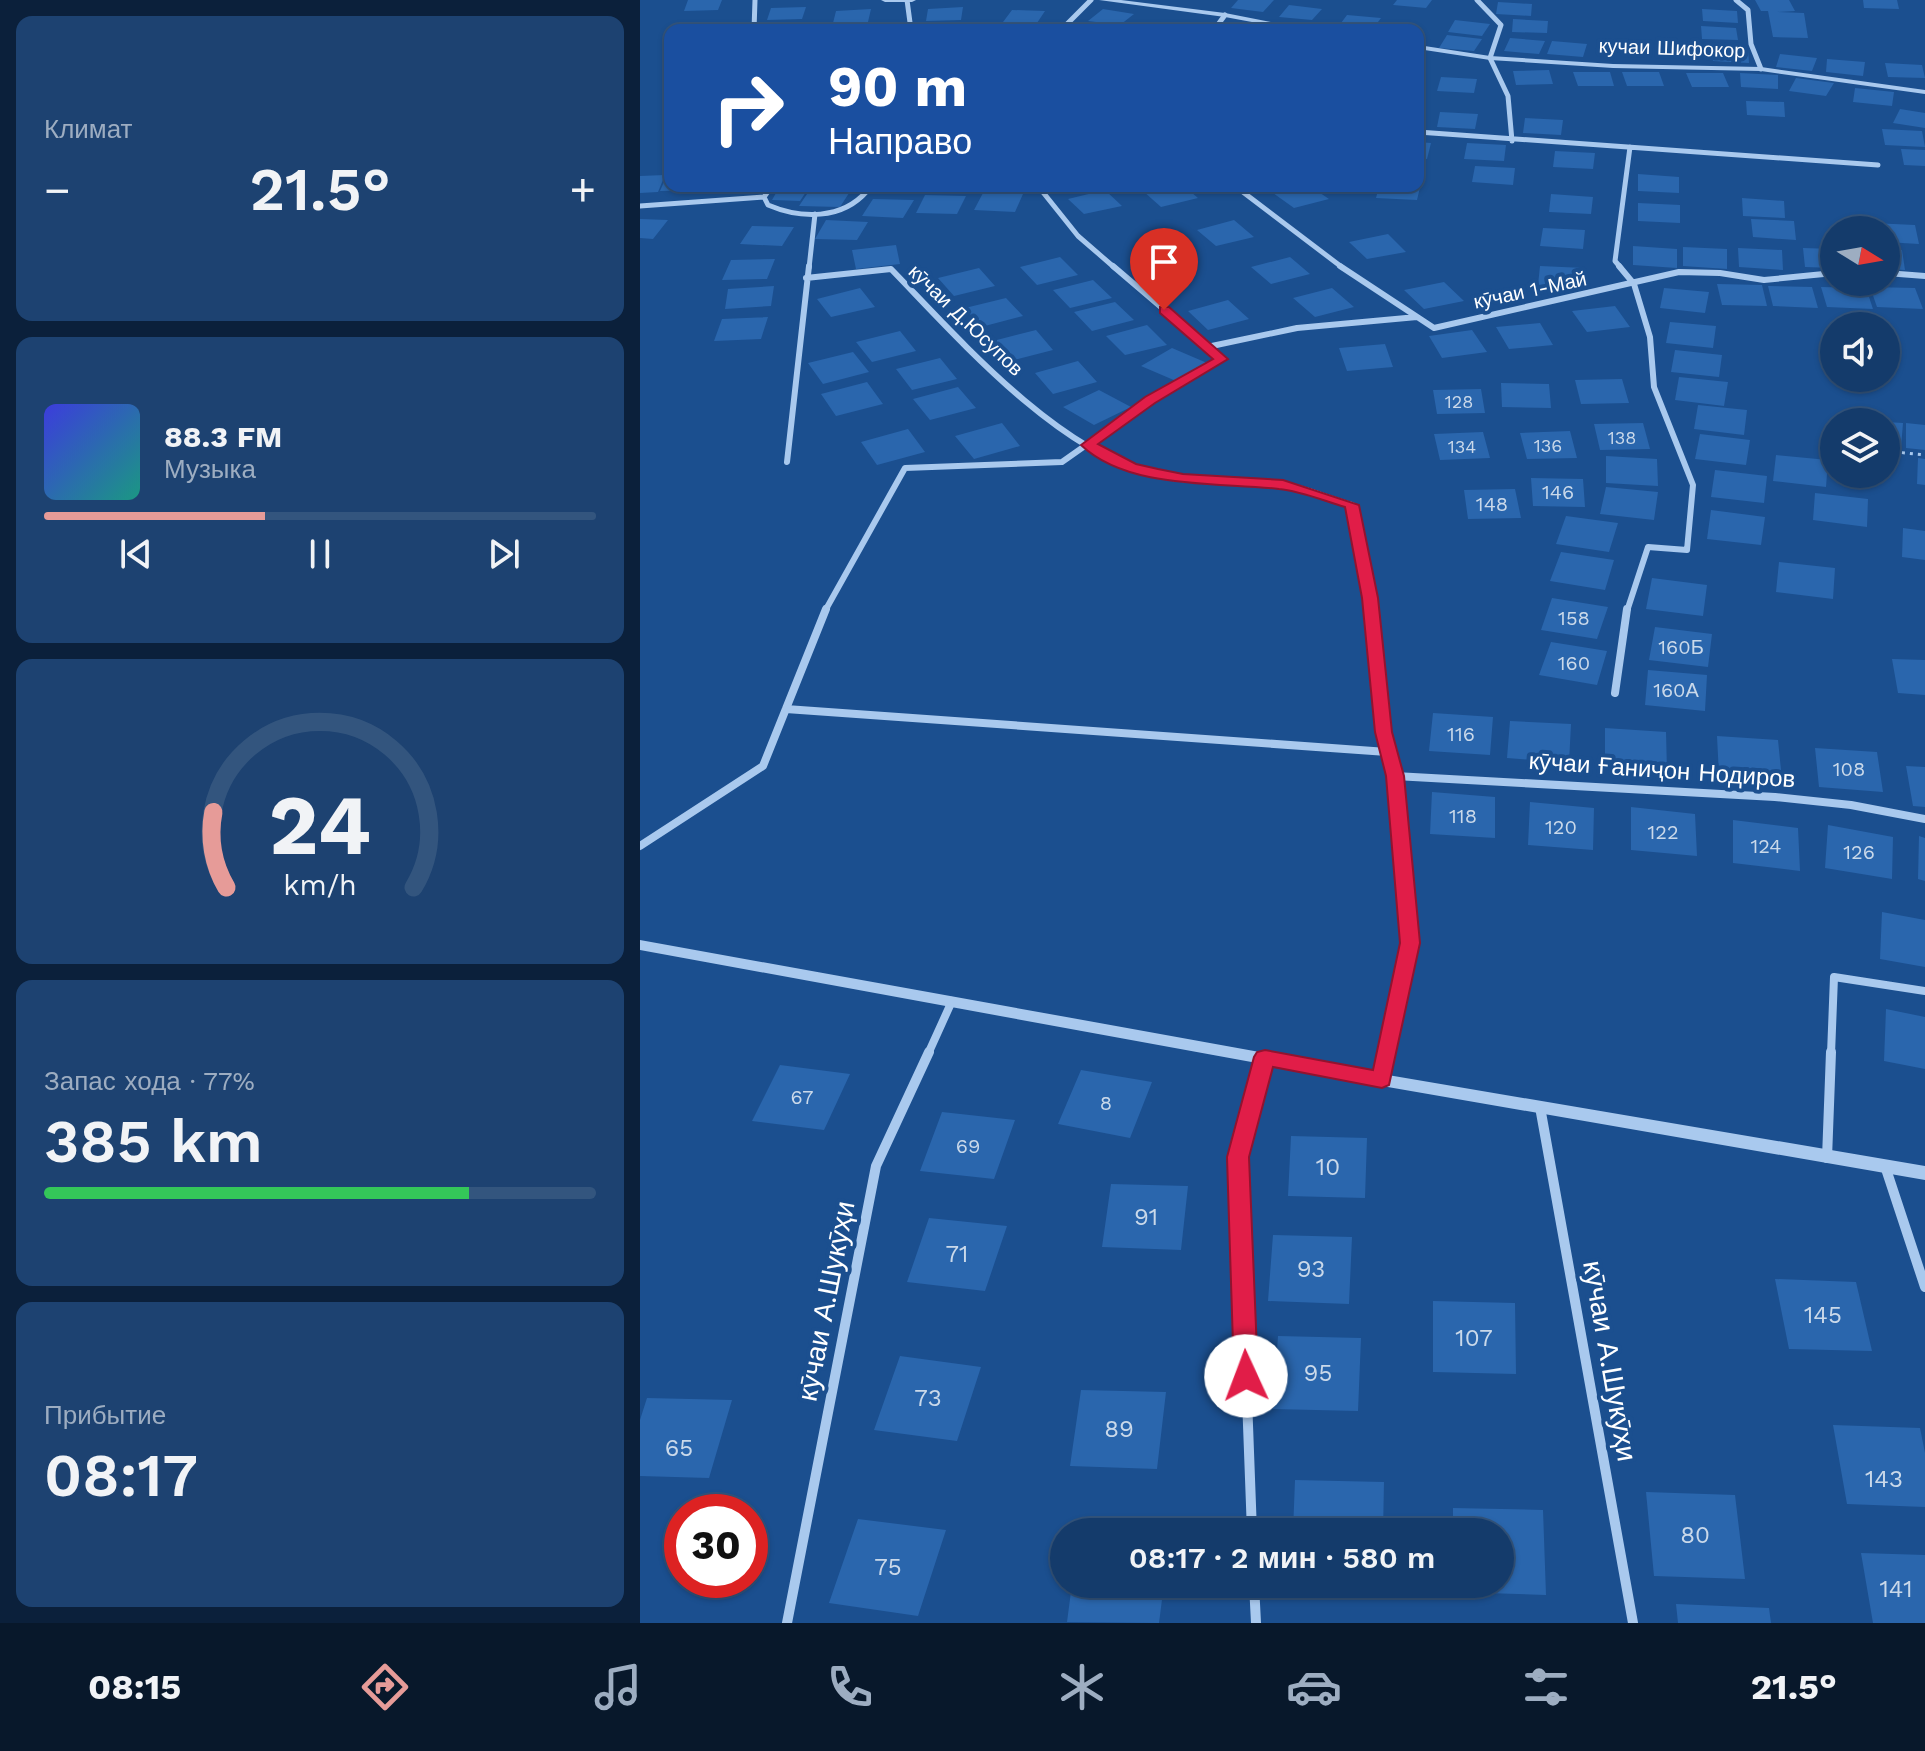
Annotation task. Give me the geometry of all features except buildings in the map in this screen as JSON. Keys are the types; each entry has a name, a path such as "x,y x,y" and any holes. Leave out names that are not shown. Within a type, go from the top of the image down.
{"street":[{"path":"754,24 755,0"},
{"path":"885,0 909,0 911,24"},
{"path":"1067,24 1091,0"},
{"path":"1103,0 1275,24"},
{"path":"1477,0 1501,25 1490,58 1508,96 1512,141"},
{"path":"1736,0 1748,10 1751,44 1761,69"},
{"path":"1218,24 1225,15"},
{"name":"кучаи Шифокор","path":"1424,48 1490,58 1613,66 1761,69 1925,92"},
{"path":"1424,133 1878,165"},
{"name":"кӯчаи 1-Май","path":"1615,693 1623,622 1648,547 1687,550 1693,485 1654,387 1650,337 1634,284 1615,261 1630,147"},
{"path":"640,206 764,197 768,192"},
{"path":"764,197 768,205 779,211 815,214 851,206 862,199 865,192"},
{"path":"640,846 763,766 827,607 905,468 1062,462 1150,400 1222,359 1078,236 1043,192"},
{"path":"1243,192 1352,275 1417,317"},
{"path":"787,462 815,214"},
{"name":"кӯчаи Д.Юсупов","path":"806,278 891,269 1009,385 1088,445 1131,467 1183,479 1283,485 1352,505 1370,598 1387,752 1395,776 1410,943 1382,1080"},
{"name":"кӯчаи 1-Май","path":"1417,317 1434,328 1679,272 1720,273 1764,280 1820,274"},
{"path":"1900,274 1925,276"},
{"path":"1207,347 1297,328 1417,317"},
{"path":"786,709 1387,752"},
{"name":"кӯчаи Ғаниҷон Нодиров","path":"1395,776 1604,784 1782,798 1889,809 1925,819"},
{"path":"640,945 1382,1080 1886,1169 1925,1173"},
{"path":"1827,1158 1834,977 1925,991"},
{"name":"кӯчаи А.Шукӯҳи","path":"787,1623 876,1166 952,1001"},
{"path":"1251,1518 1238,1157 1265,1057"},
{"name":"кӯчаи А.Шукӯҳи","path":"1540,1107 1633,1623"},
{"path":"1886,1169 1925,1287"},
{"path":"1255,1598 1256,1623"}],"path":[{"path":"1900,452 1925,455"}],"route":[{"path":"1164,310 1222,359 1150,400 1088,445 1131,467 1158,474 1183,479 1283,485 1352,505 1370,598 1383,732 1395,776 1410,943 1382,1080 1265,1057 1238,1157 1246,1376"}]}
